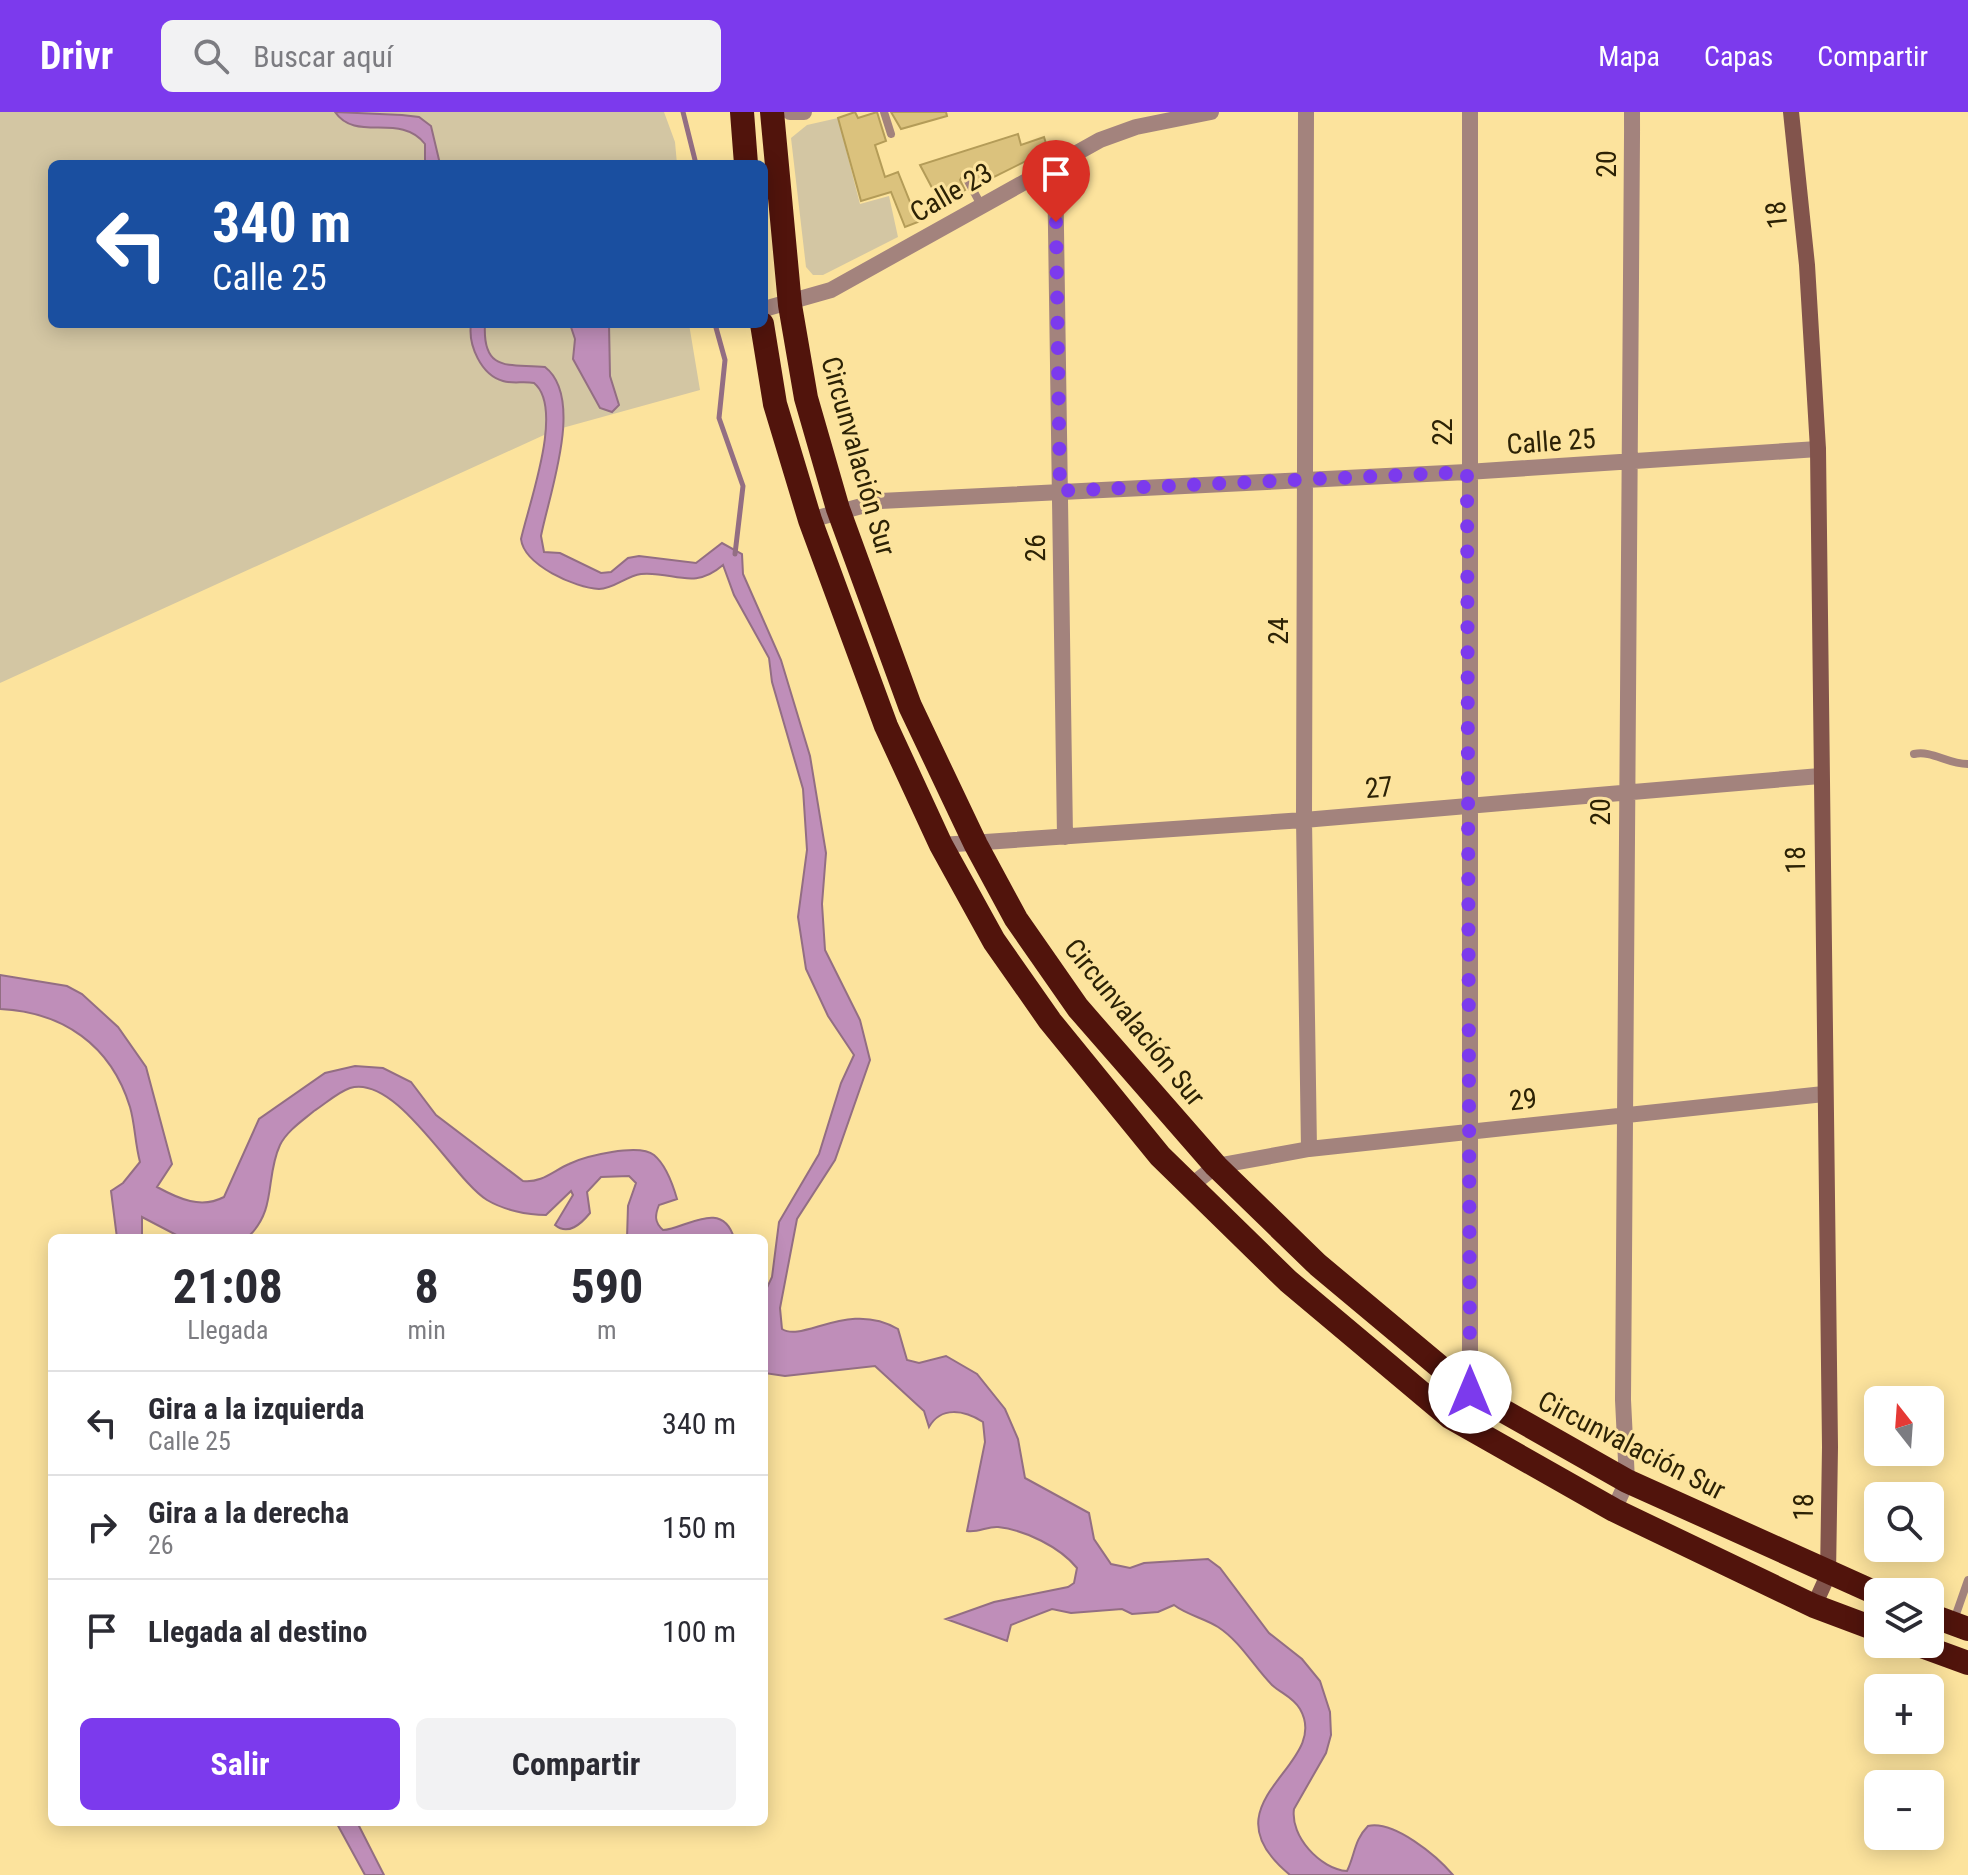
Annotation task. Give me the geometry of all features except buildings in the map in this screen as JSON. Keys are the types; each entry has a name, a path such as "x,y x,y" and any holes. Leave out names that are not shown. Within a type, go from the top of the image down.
{"highway":[{"path":"742,112 746,160"},
{"name":"Circunvalación Sur","path":"772,112 790,305 806,398 838,509 910,706 976,845 1016,919 1078,1008 1216,1166 1318,1265 1470,1392 1627,1481 1828,1575 1864,1589"},
{"path":"763,328 775,404 810,520 886,726 941,845 994,941 1050,1021 1189,1187 1288,1281 1450,1417 1614,1510 1814,1606 1864,1625"},
{"path":"1944,1654 1968,1663"}],"street":[{"path":"790,112 804,112"},
{"name":"Calle 23","path":"768,308 790,305 831,290 1055,162 1136,127 1211,112"},
{"name":"24","path":"1306,112 1304,820 1309,1149"},
{"name":"22","path":"1470,112 1467,472 1470,1392"},
{"name":"20","path":"1614,1510 1627,1481 1623,1400 1624,1113 1626,793 1633,462 1632,112"},
{"name":"18","path":"1791,112 1807,265 1818,449 1829,1359 1828,1575 1814,1606"},
{"name":"26","path":"1055,162 1065,837"},
{"name":"Calle 25","path":"810,520 838,509 880,501 1467,472 1818,449"},
{"name":"27","path":"941,845 976,845 1304,820 1820,776"},
{"name":"29","path":"1189,1187 1216,1166 1309,1149 1824,1094"},
{"path":"1450,1417 1470,1392"}],"lane":[{"path":"884,112 891,134"},
{"path":"967,179 981,205"},
{"path":"1914,754 1928,753 1952,765 1968,764"},
{"path":"1950,1622 1968,1580"}],"shaded area":[{"path":"0,112 664,112 675,142 677,160 48,160 48,328 690,328 700,390 555,430 0,683"},
{"path":"335,112 419,117 431,126 439,160 425,160 425,144 403,130 354,126"},
{"path":"838,118 860,204 889,196 898,237 823,275 813,275 806,267 791,138 807,125"},
{"path":"471,328 485,328 485,340 494,359 511,365 545,367 557,381 563,423 561,447 541,536 544,552 560,553 601,573 611,572 628,558 639,556 696,563 722,543 742,554 743,574 781,660 810,756 826,853 822,904 825,950 860,1020 870,1060 835,1160 797,1219 780,1308 782,1329 802,1331 862,1319 880,1321 898,1329 907,1360 919,1363 946,1356 977,1374 1005,1409 1018,1439 1025,1478 1089,1513 1094,1539 1111,1564 1130,1568 1144,1563 1208,1559 1220,1568 1269,1633 1302,1659 1320,1681 1330,1712 1331,1735 1326,1753 1294,1809 1294,1819 1302,1840 1317,1858 1347,1871 1357,1842 1368,1826 1390,1828 1437,1858 1453,1875 1290,1875 1266,1849 1258,1826 1262,1805 1300,1749 1305,1729 1297,1705 1272,1685 1234,1640 1218,1627 1174,1605 1158,1612 1132,1614 1122,1609 1071,1613 1052,1609 1011,1625 1007,1641 946,1619 994,1602 1068,1587 1074,1583 1077,1568 1052,1547 1019,1532 998,1527 967,1531 985,1442 983,1422 953,1412 940,1416 929,1427 924,1411 875,1366 785,1376 768,1374 768,1286 772,1277 779,1222 819,1154 841,1083 854,1055 828,1016 806,969 798,917 807,850 803,789 772,682 769,658 734,595 723,565 702,577 641,574 599,589 565,580 531,558 521,539 542,458 546,413 543,396 534,383 507,382 488,373 474,350"},
{"path":"571,328 609,328 610,376 619,405 612,412 600,408 573,359 575,339"},
{"path":"0,975 67,986 82,994 118,1027 146,1067 172,1164 157,1187 182,1199 207,1202 224,1197 259,1119 325,1073 355,1066 383,1068 411,1082 436,1115 523,1181 542,1178 569,1164 599,1154 637,1150 654,1155 662,1164 677,1199 659,1205 656,1218 663,1230 712,1218 721,1220 732,1234 627,1234 628,1206 636,1183 629,1176 601,1177 587,1192 590,1213 569,1229 555,1225 573,1195 571,1191 546,1215 501,1207 473,1189 423,1131 386,1097 368,1088 350,1088 295,1126 280,1145 264,1215 251,1234 174,1234 142,1217 142,1234 116,1234 111,1191 123,1183 140,1162 132,1114 122,1085 111,1066 82,1036 44,1017 0,1009"},
{"path":"338,1826 359,1826 384,1875 365,1875"}],"waterway":[{"path":"683,112 695,160"},
{"path":"716,328 725,360 719,418 743,486 735,554"}],"route":[{"path":"1056,222 1060,491 1467,472 1470,1392"}]}
